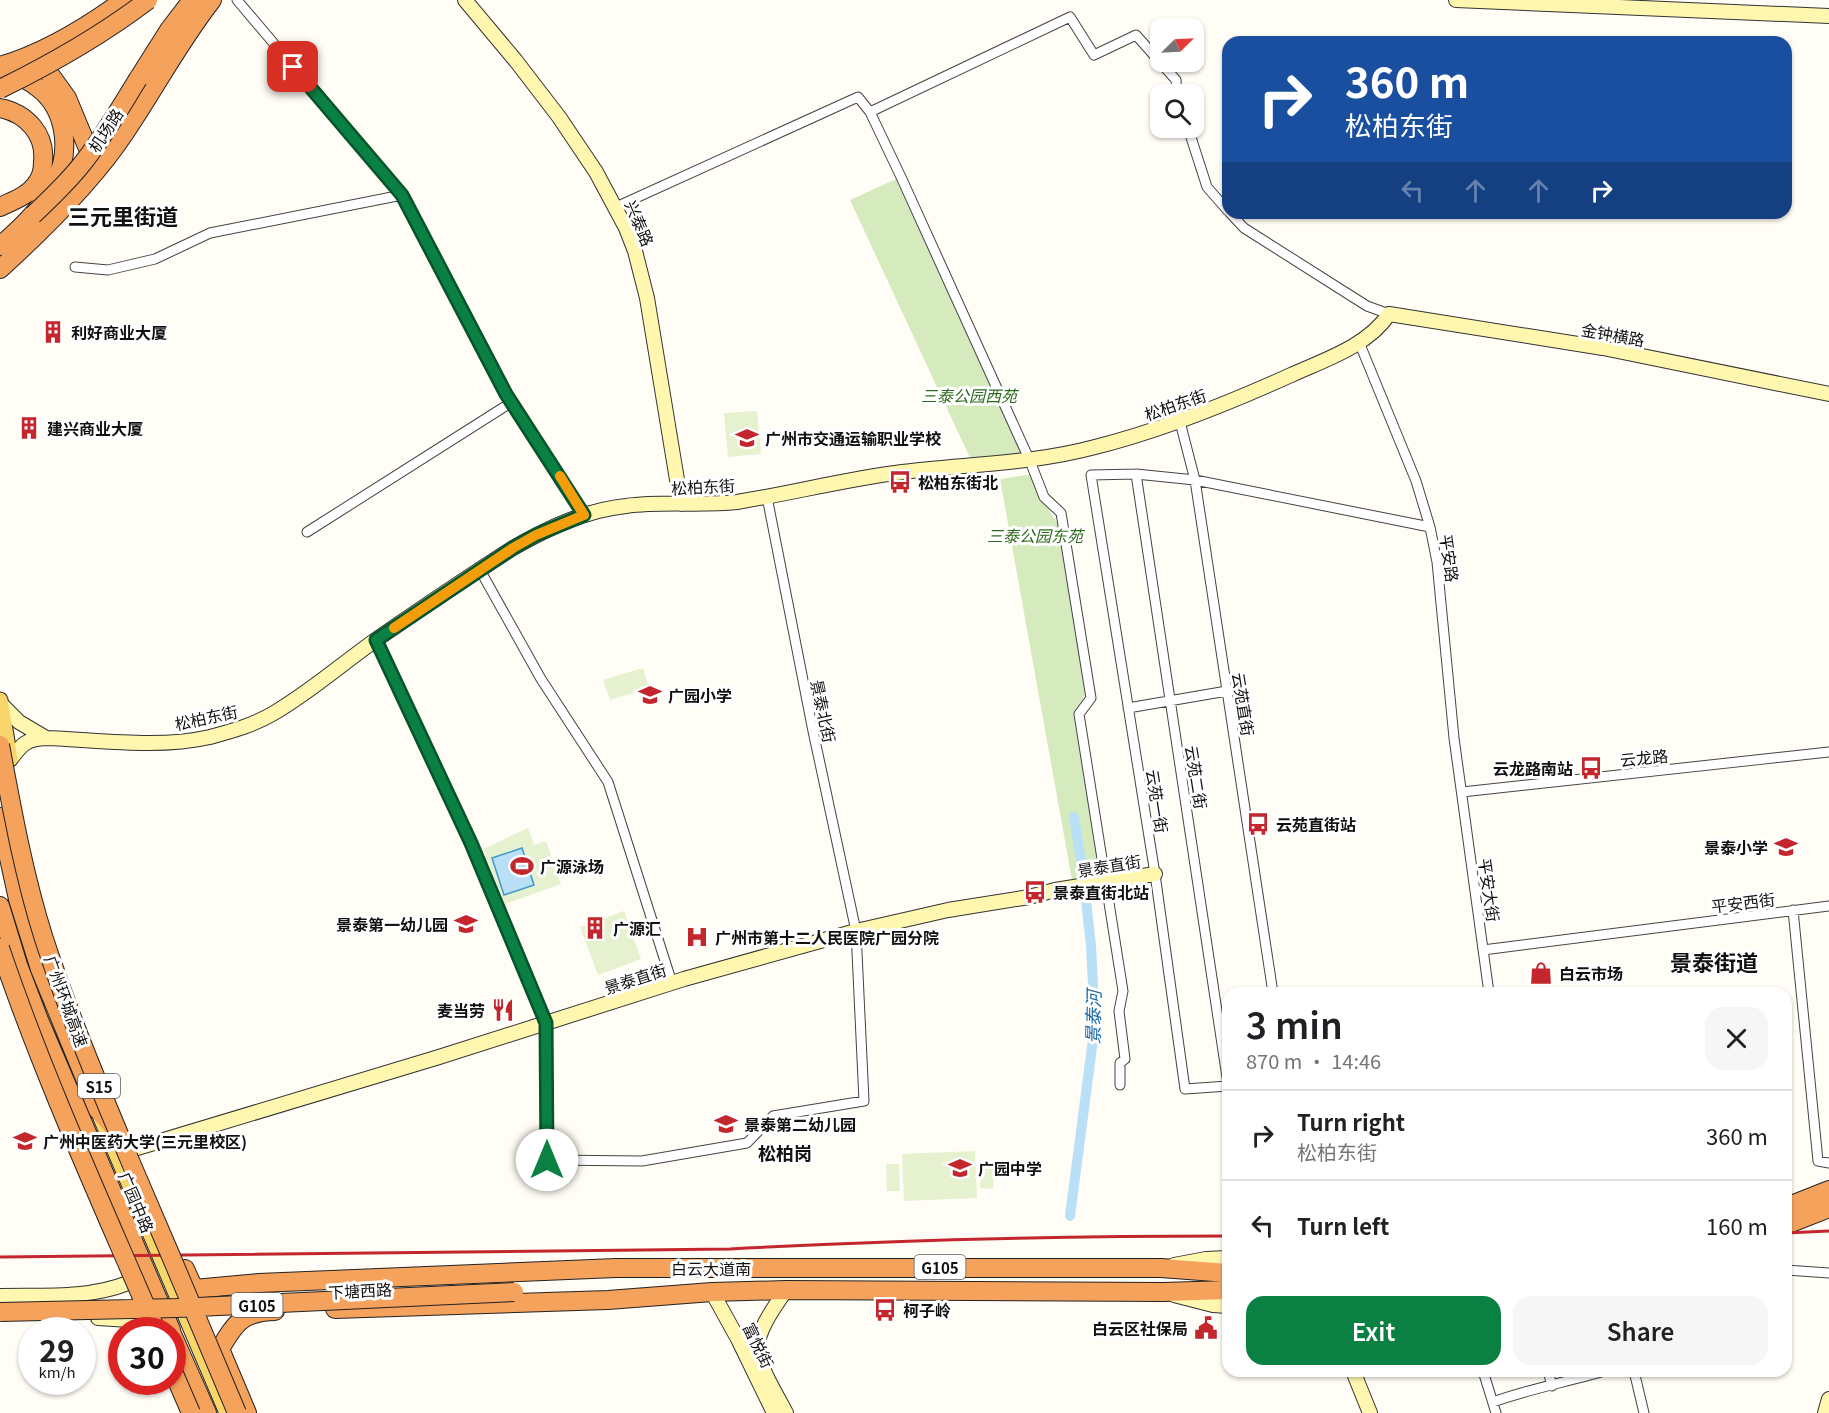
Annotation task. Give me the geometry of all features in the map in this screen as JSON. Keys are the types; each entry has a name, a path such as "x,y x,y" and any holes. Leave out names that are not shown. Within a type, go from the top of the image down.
{"highway":[{"path":"0,67 34,54 86,26 124,0"},
{"path":"0,89 72,52 148,0"},
{"name":"机场路","path":"0,246 52,197 82,164 169,30 192,0"},
{"path":"0,268 47,225 102,163 124,134 212,0"},
{"path":"34,54 67,98 89,151 102,163"},
{"path":"0,67 39,88 60,117 64,147 62,162 56,182 33,214"},
{"path":"0,108 14,112 32,124 40,138 44,158 43,168 36,184 28,192 0,207"},
{"name":"广州环城高速","path":"5,752 18,838 44,937 58,979 94,1076 237,1413"},
{"name":"广园中路","path":"0,817 28,934 52,1002 98,1110"},
{"name":"广园中路","path":"0,906 26,988 166,1317"},
{"name":"S15","path":"0,948 14,990 145,1317"},
{"path":"98,1110 134,1149 194,1289"},
{"path":"1792,1205 1829,1190"},
{"path":"1792,1223 1829,1208"},
{"name":"白云大道南","path":"194,1289 259,1283 616,1268 1161,1268 1222,1273"},
{"name":"下塘西路","path":"0,1312 176,1308 514,1288 650,1278 718,1269"},
{"path":"259,1283 255,1288 253,1298 264,1311"},
{"name":"下塘西路","path":"0,1303 514,1288 712,1292"},
{"name":"白云大道南","path":"220,1349 237,1322 251,1314 264,1311 608,1300 712,1292 786,1290 1163,1292 1222,1290"},
{"path":"220,1349 247,1413"},
{"name":"广园中路","path":"186,1364 207,1413"},
{"path":"183,1395 191,1413"}],"main road":[{"path":"0,702 5,752 43,910 83,1026 134,1149"},
{"path":"0,779 5,752"},
{"path":"0,970 17,1020 144,1317"},
{"path":"80,1066 83,1026"},
{"name":"广园中路","path":"98,1110 227,1413"},
{"path":"74,1157 79,1116"},
{"path":"194,1289 220,1349"},
{"path":"175,1395 182,1413"},
{"path":"176,1398 196,1413"}],"street":[{"path":"237,0 402,195 506,394 584,515"},
{"name":"兴泰路","path":"465,0 559,117 596,172 616,207 635,251 645,289 681,504"},
{"path":"1456,0 1761,4 1829,15"},
{"path":"870,112 1070,17 1094,55 1136,34 1176,80 1176,84"},
{"path":"616,207 858,97 870,112 1030,460 1044,496 1061,513 1091,698 1079,714 1123,991 1119,1011 1125,1059 1120,1063 1120,1085"},
{"path":"1191,138 1207,187 1222,204"},
{"path":"75,267 108,270 155,259 210,233 402,195"},
{"path":"1236,219 1244,228 1367,306 1389,314"},
{"name":"松柏东街","path":"46,738 153,742 207,737 235,730 273,714 376,640 536,535 584,515 624,506 717,504 897,473 1030,460 1095,448 1180,422 1315,364 1359,342 1380,326 1389,314"},
{"name":"金钟横路","path":"1389,314 1604,348 1829,394"},
{"name":"平安路","path":"1359,342 1416,481 1430,527 1437,562 1454,738 1462,792"},
{"path":"307,532 512,402"},
{"name":"云苑直街","path":"1180,422 1196,480 1272,987"},
{"path":"1136,474 1196,480 1430,527"},
{"name":"云苑一街","path":"1136,474 1091,475 1155,874 1185,1089 1222,1086"},
{"name":"云苑二街","path":"1136,474 1222,1045"},
{"name":"景泰北街","path":"546,1023 547,1160 642,1161 747,1143 773,1116 864,1101 855,930 767,497"},
{"path":"480,570 541,679 608,782 672,983"},
{"path":"376,640 471,843 546,1023"},
{"path":"1128,708 1227,691"},
{"path":"0,702 19,722 46,738"},
{"path":"5,752 19,748 32,739 46,738"},
{"name":"云龙路","path":"1462,792 1829,752"},
{"name":"平安大街","path":"1462,792 1488,987"},
{"name":"景泰直街","path":"134,1149 672,983 855,930 931,913 1155,874"},
{"path":"1792,910 1829,906"},
{"name":"平安西街","path":"1483,950 1792,910 1818,1161 1829,1163"},
{"path":"1161,1268 1200,1260 1222,1258"},
{"path":"1792,1271 1829,1274"},
{"path":"0,1296 92,1293 128,1283"},
{"name":"富悦街","path":"786,1290 770,1313 758,1340 758,1350 764,1369 786,1413"},
{"name":"富悦街","path":"712,1292 738,1338 774,1413"},
{"path":"1163,1292 1193,1301 1222,1306"},
{"path":"0,1320 108,1318"},
{"path":"1355,1377 1370,1413"},
{"path":"1485,1377 1496,1413"},
{"path":"1550,1377 1552,1386"},
{"path":"1493,1402 1524,1391 1583,1377"},
{"path":"1635,1377 1644,1413"},
{"path":"1825,1413 1829,1399"}],"green space":[{"name":"三泰公园西苑","path":"896,179 1023,453 971,460 850,200"},
{"path":"757,411 761,454 728,457 724,413"},
{"name":"三泰公园东苑","path":"1033,474 1041,497 1059,526 1085,694 1077,714 1101,875 1072,880 1000,479"},
{"path":"643,668 649,688 610,700 603,680"},
{"name":"广源泳场","path":"528,828 534,845 546,841 561,884 505,904 483,849"},
{"path":"624,911 641,959 598,975 580,927"},
{"path":"975,1151 977,1198 904,1201 902,1154"},
{"path":"981,1163 994,1163 993,1189 980,1188"},
{"path":"886,1164 899,1164 900,1191 887,1191"}],"water":[{"path":"522,848 534,885 504,895 492,858"}],"waterway":[{"name":"景泰河","path":"1070,1216 1095,1024 1091,946 1074,817"}],"railway":[{"path":"1792,1233 1829,1231"},
{"path":"0,1257 730,1249 979,1239 1222,1236"}],"slow traffic":[{"path":"394,628 513,548 536,535 584,515 560,476"}],"place":[{"name":"利好商业大厦","path":"53,332"},
{"name":"建兴商业大厦","path":"29,428"},
{"name":"广州市交通运输职业学校","path":"747,438"},
{"name":"松柏东街北","path":"900,482"},
{"name":"广园小学","path":"650,695"},
{"name":"云龙路南站","path":"1591,768"},
{"name":"云苑直街站","path":"1258,824"},
{"name":"景泰小学","path":"1786,847"},
{"name":"广源泳场","path":"522,866"},
{"name":"景泰直街北站","path":"1035,892"},
{"name":"景泰第一幼儿园","path":"466,924"},
{"name":"广源汇","path":"595,928"},
{"name":"广州市第十二人民医院广园分院","path":"697,937"},
{"name":"白云市场","path":"1541,973"},
{"name":"麦当劳","path":"503,1010"},
{"name":"景泰第二幼儿园","path":"726,1124"},
{"name":"广州中医药大学(三元里校区)","path":"25,1141"},
{"name":"广园中学","path":"960,1168"},
{"name":"柯子岭","path":"885,1310"},
{"name":"白云区社保局","path":"1206,1328"}],"district":[{"name":"三元里街道","path":"123,215"},
{"name":"景泰街道","path":"1714,961"},
{"name":"松柏岗","path":"785,1152"}],"route":[{"path":"293,67 402,195 506,394 584,515 536,535 513,548 376,640 471,843 546,1023 547,1160"}]}
